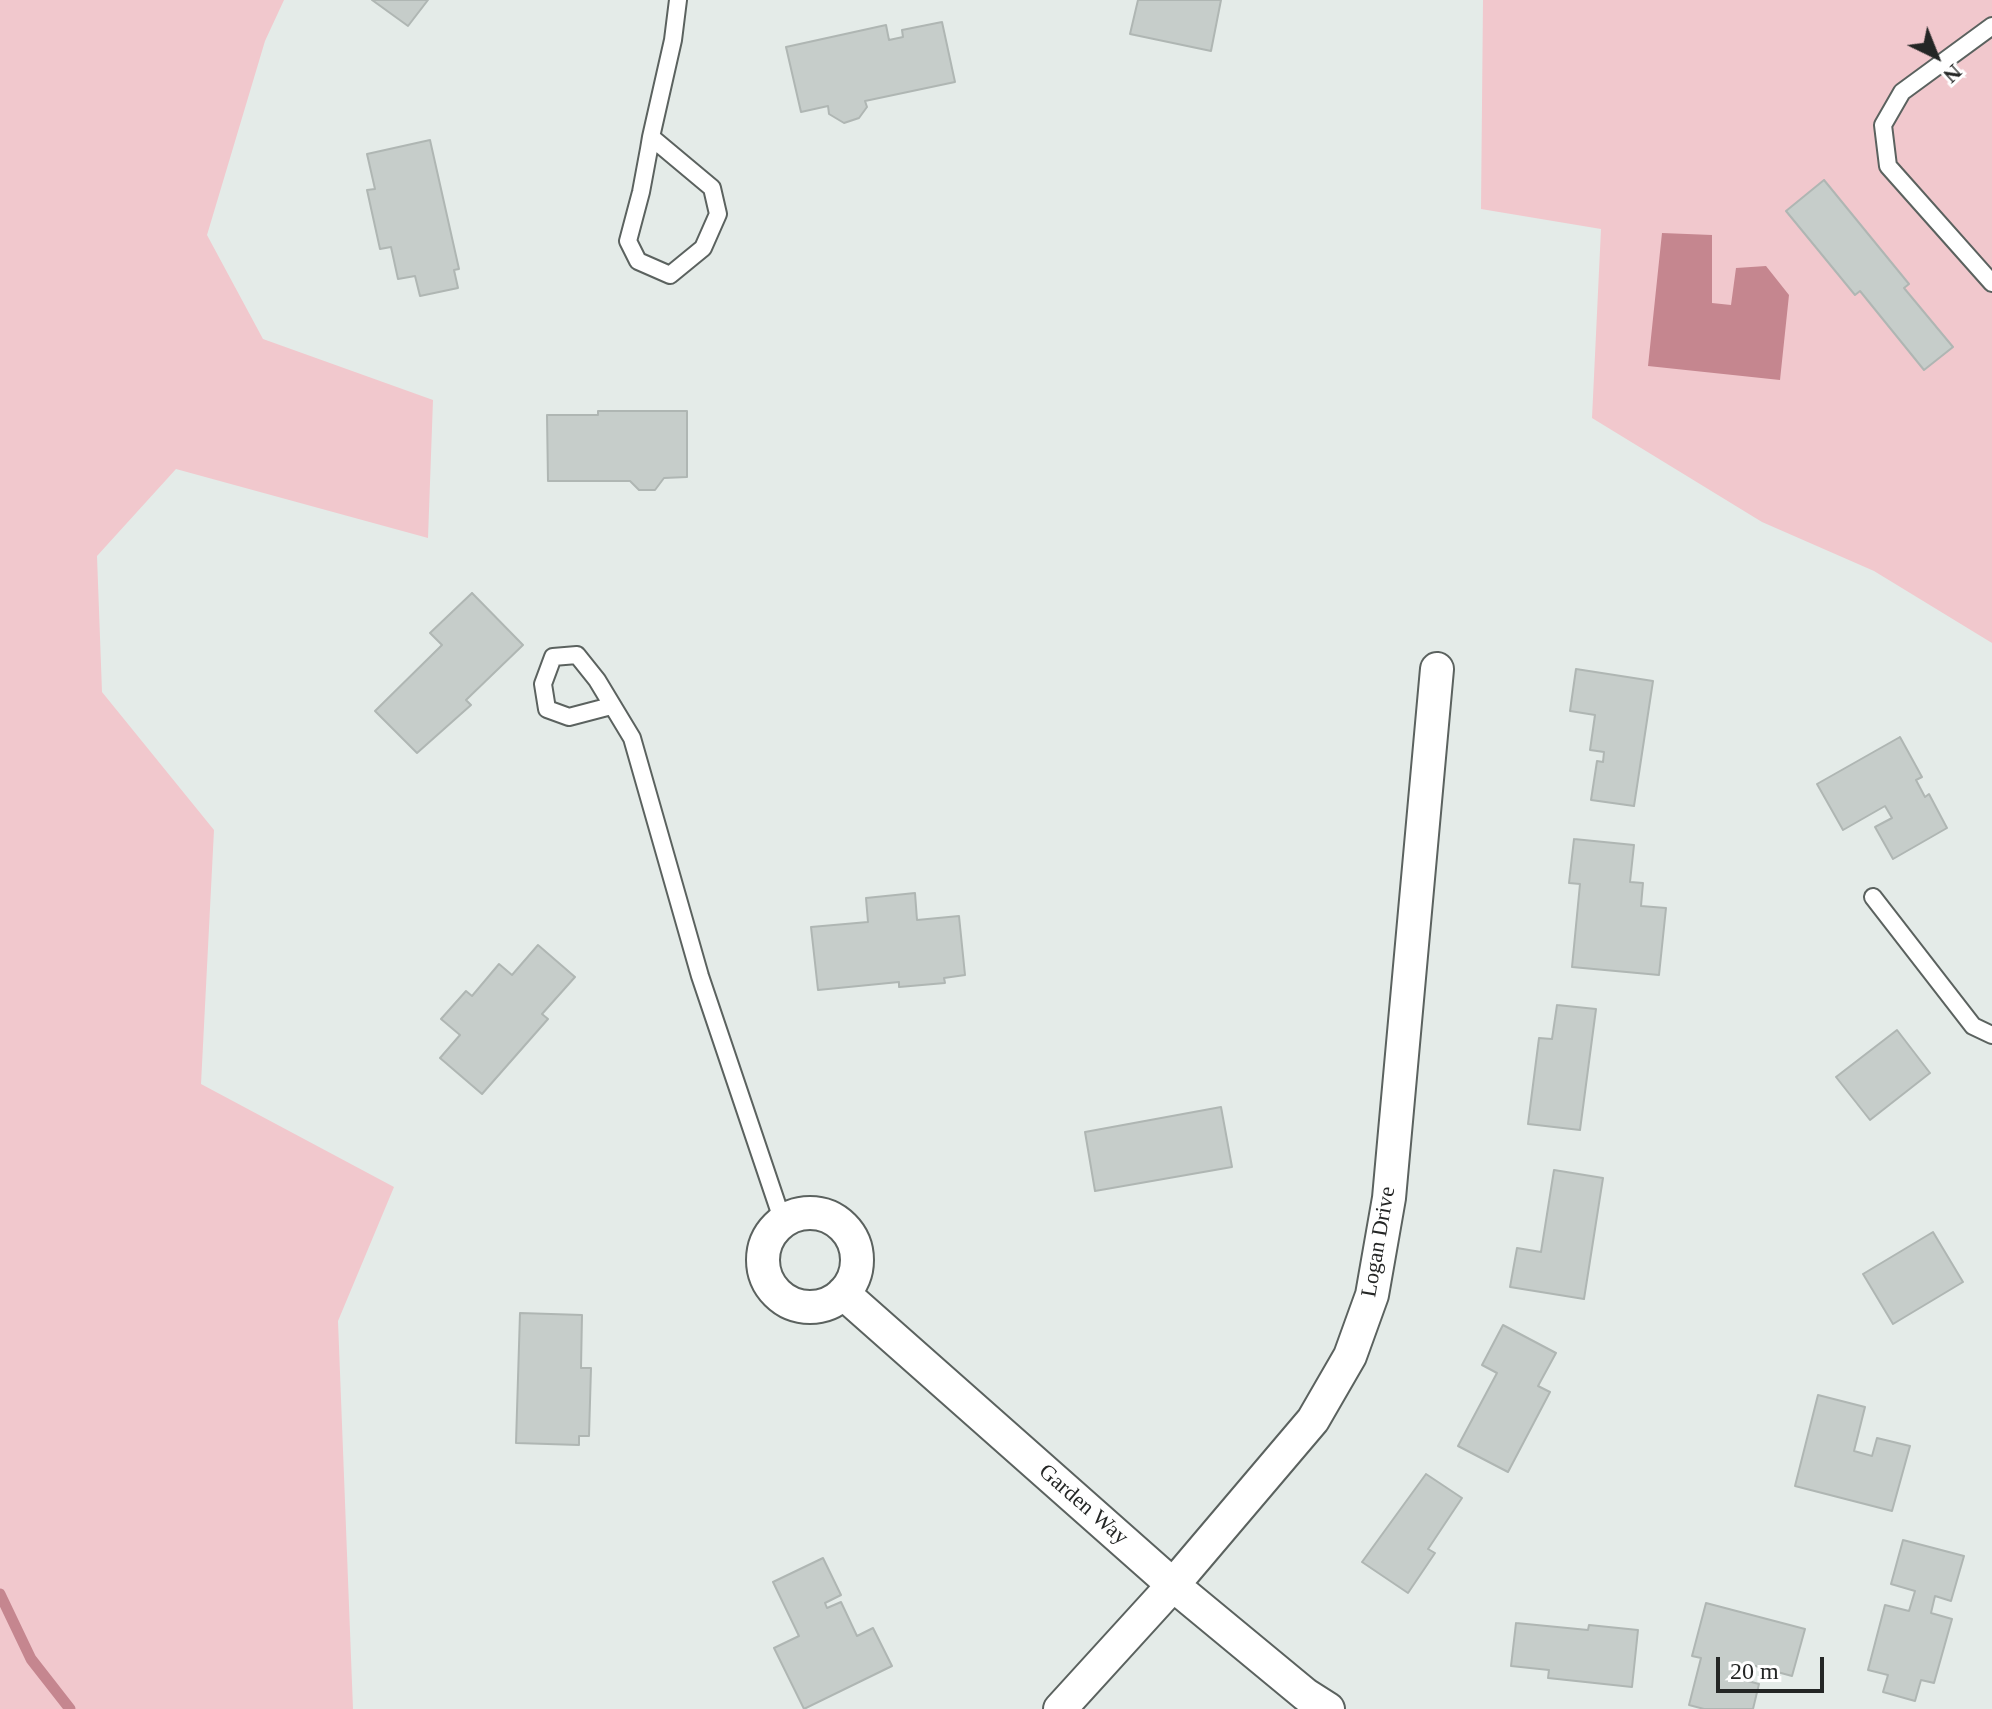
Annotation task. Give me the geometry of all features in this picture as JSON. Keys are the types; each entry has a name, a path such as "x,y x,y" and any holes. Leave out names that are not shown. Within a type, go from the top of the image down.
{"street":[{"name":"Logan Drive","path":"1060,1709 1173,1585 1313,1420 1350,1356 1372,1295 1389,1198 1437,669"},
{"path":"813,1213 841,1225 856,1251 857,1266 843,1293 831,1303 799,1307 773,1290 765,1276 762,1261 765,1245 783,1222 813,1213"},
{"name":"Garden Way","path":"843,1293 1173,1585 1306,1695 1328,1709"}],"lane":[{"path":"651,137 712,188 718,214 703,248 670,275 638,261 628,241 678,0"},
{"path":"1992,26 1902,92 1883,125 1888,166 1992,283"},
{"path":"611,706 569,717 547,709 543,684 553,657 577,655 611,706 632,738 700,976 783,1222"},
{"path":"1873,897 1973,1026 1992,1035"}],"shaded area":[{"path":"0,0 284,0 265,41 207,235 263,339 433,400 428,538 176,469 97,556 102,692 214,830 201,1084 394,1187 338,1321 353,1709 0,1709"},
{"path":"1483,0 1992,0 1992,643 1874,571 1762,522 1592,418 1601,229 1481,209"},
{"path":"1662,233 1712,235 1712,303 1731,305 1736,268 1766,266 1789,295 1780,380 1648,366"}],"building":[{"path":"372,0 428,0 408,26"},
{"path":"1138,0 1221,0 1211,51 1130,34"},
{"path":"942,22 955,82 865,101 867,107 859,118 844,123 829,114 828,106 801,112 786,47 886,25 889,40 903,37 902,30"},
{"path":"430,140 459,269 454,270 458,288 420,296 415,276 398,279 391,247 380,249 367,190 375,189 367,154"},
{"path":"1824,180 1909,284 1904,288 1953,347 1924,370 1860,291 1855,295 1786,211"},
{"path":"598,411 687,411 687,477 664,478 655,490 639,490 630,481 548,481 547,415 598,415"},
{"path":"472,593 523,645 466,700 471,705 417,753 375,711 442,645 430,633"},
{"path":"1576,669 1653,681 1634,806 1591,800 1597,761 1603,762 1604,752 1590,750 1595,715 1570,711"},
{"path":"1900,737 1922,777 1916,780 1925,797 1929,794 1947,828 1893,859 1875,827 1892,818 1885,806 1843,830 1817,784"},
{"path":"1574,839 1634,845 1630,882 1643,883 1641,906 1666,908 1659,975 1572,967 1580,884 1569,883"},
{"path":"915,893 917,920 959,916 965,975 944,978 945,983 899,987 899,982 818,990 811,927 868,922 866,898"},
{"path":"538,945 575,977 542,1014 548,1019 482,1094 440,1058 460,1035 441,1019 466,991 472,996 499,964 512,975"},
{"path":"1557,1005 1596,1009 1580,1130 1528,1124 1539,1038 1552,1039"},
{"path":"1897,1030 1930,1073 1870,1120 1836,1077"},
{"path":"1221,1107 1232,1167 1095,1191 1085,1132"},
{"path":"1554,1170 1603,1178 1584,1299 1510,1287 1517,1248 1541,1252"},
{"path":"1933,1232 1963,1282 1893,1324 1863,1274"},
{"path":"520,1313 582,1315 581,1368 591,1368 589,1436 579,1436 579,1445 516,1443"},
{"path":"1503,1325 1556,1353 1538,1386 1550,1392 1508,1472 1458,1446 1497,1373 1482,1365"},
{"path":"1818,1395 1865,1407 1854,1451 1872,1456 1877,1438 1910,1446 1892,1511 1795,1486"},
{"path":"1426,1474 1462,1498 1428,1549 1435,1553 1408,1593 1362,1562"},
{"path":"1903,1540 1964,1556 1951,1601 1935,1596 1931,1613 1952,1619 1934,1683 1921,1680 1915,1701 1883,1692 1888,1675 1868,1670 1885,1605 1909,1611 1915,1591 1891,1584"},
{"path":"823,1558 841,1595 825,1603 827,1608 841,1602 857,1636 873,1628 892,1666 804,1709 774,1648 799,1636 773,1582"},
{"path":"1706,1603 1805,1629 1792,1676 1748,1664 1744,1680 1759,1684 1753,1709 1704,1709 1689,1705 1701,1658 1692,1656"},
{"path":"1516,1623 1588,1630 1589,1625 1638,1630 1632,1687 1548,1678 1549,1670 1511,1666"}],"waterway":[{"path":"0,1594 31,1659 70,1709"}]}
